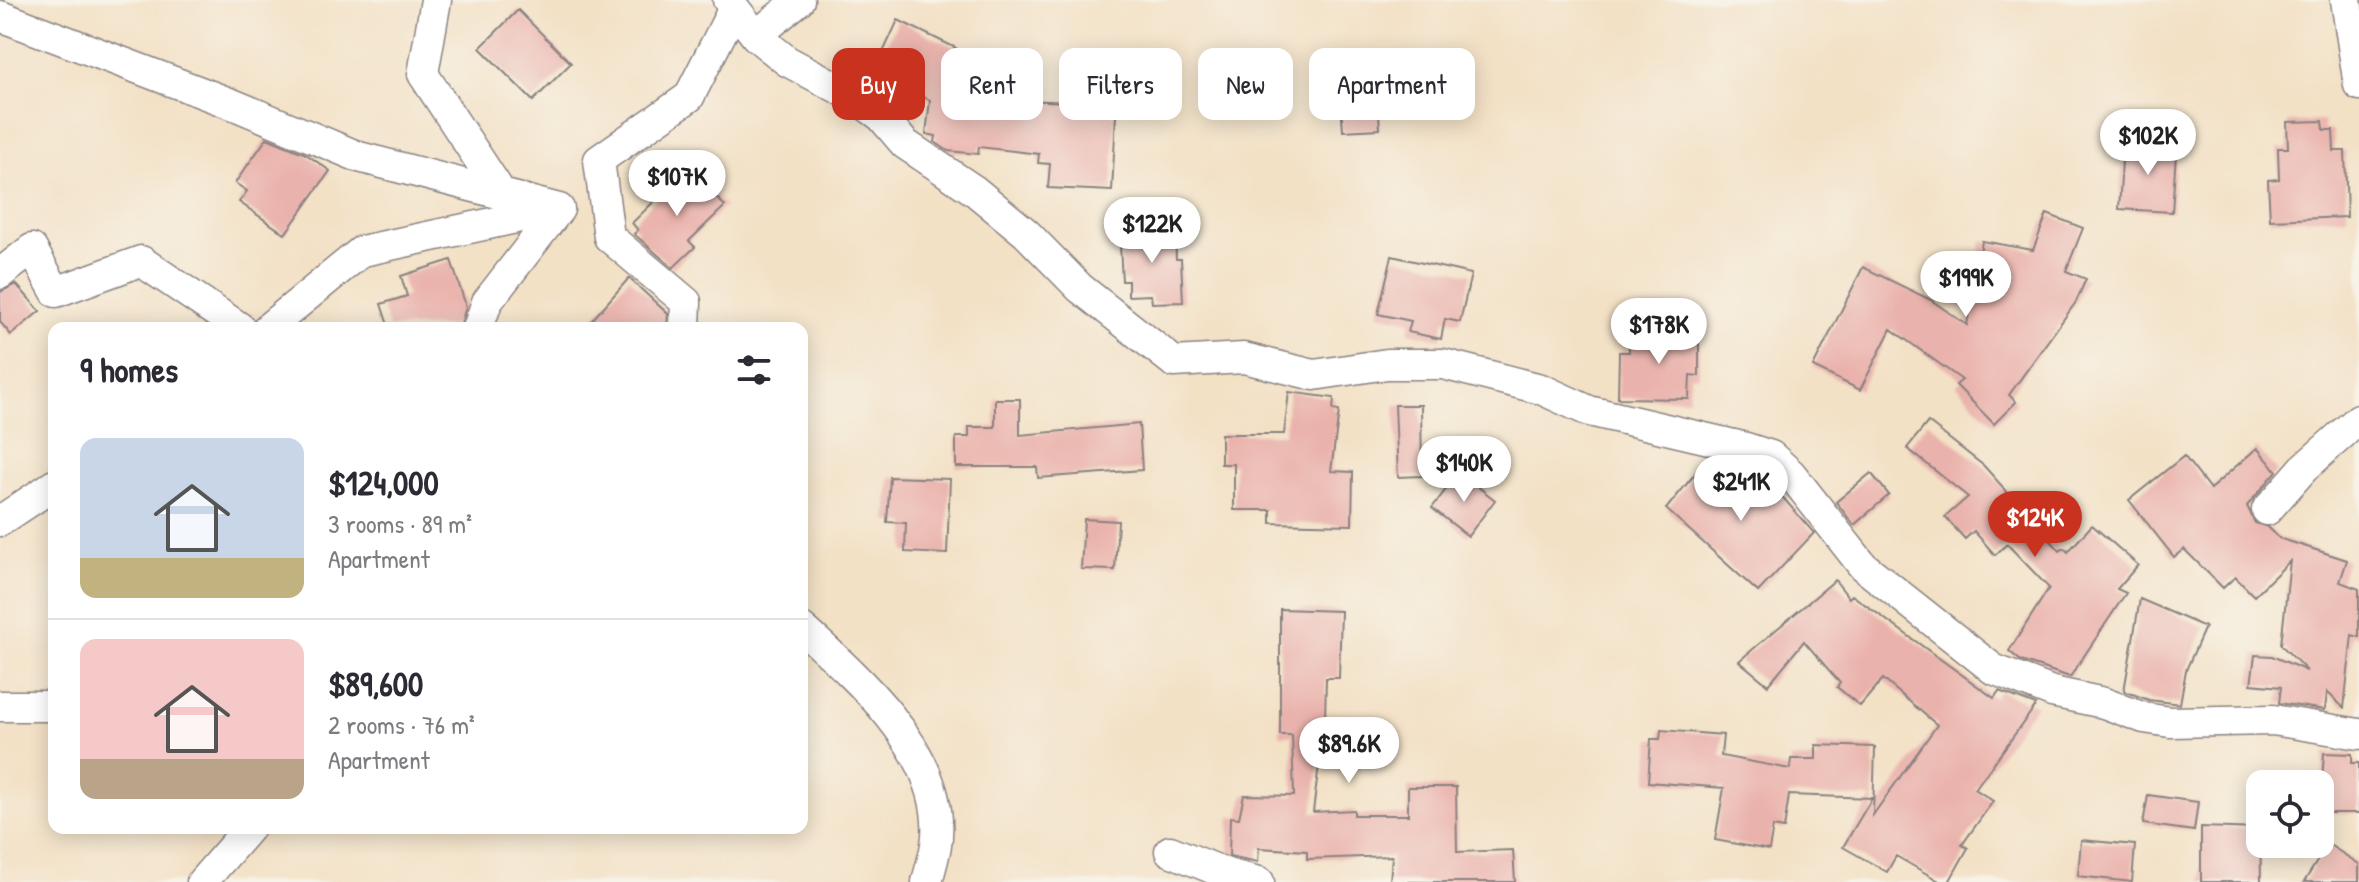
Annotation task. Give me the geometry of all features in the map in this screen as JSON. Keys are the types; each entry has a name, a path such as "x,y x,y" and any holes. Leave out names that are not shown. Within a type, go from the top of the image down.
{"street":[{"path":"436,0 423,74 501,193"},
{"path":"756,36 799,0"},
{"path":"2346,0 2359,85"},
{"path":"685,322 686,302 609,237 599,160 689,97 731,4 756,36 787,61 853,96 881,116 905,144 975,191 1026,233 1080,288 1174,362 1244,358 1314,375 1387,364 1443,364 1541,389 1589,411 1743,447 1771,456 1791,474 1863,566 1993,669 2052,692 2104,703 2144,718 2170,722 2273,720 2359,734"},
{"path":"0,16 237,106 359,157 559,209"},
{"path":"275,322 362,251 559,209"},
{"path":"480,322 487,302 559,209"},
{"path":"0,274 32,249 56,292 141,261 231,322"},
{"path":"2267,510 2304,468 2359,419"},
{"path":"0,521 48,489"},
{"path":"808,634 890,715 932,791 937,821 936,852 927,882"},
{"path":"0,706 48,706"},
{"path":"202,882 244,834"},
{"path":"1170,851 1227,874 1259,882"}],"building":[{"path":"518,10 571,63 533,101 480,48"},
{"path":"898,20 956,48 941,48 941,120 1043,120 1043,101 1059,102 1059,120 1116,120 1112,191 1048,188 1050,164 1038,163 1039,154 979,147 978,154 948,151 935,142 936,136 926,134 930,100 925,98 925,48 885,48"},
{"path":"1342,120 1379,120 1380,129 1343,131"},
{"path":"2323,121 2324,130 2333,130 2334,151 2345,151 2347,217 2270,220 2268,180 2279,179 2278,148 2288,148 2287,122"},
{"path":"267,138 306,154 330,171 285,234 239,202 247,191 235,183"},
{"path":"2128,140 2172,142 2171,153 2176,153 2172,212 2119,209 2122,161 2126,161"},
{"path":"688,168 725,206 689,241 695,247 673,268 634,234 638,230 632,223"},
{"path":"2047,214 2083,228 2066,271 2086,279 2076,302 2009,395 2016,402 1994,424 1956,385 1962,380 1891,329 1860,390 1813,367 1863,267 1931,300 1967,325 1982,241 2033,250"},
{"path":"1152,224 1152,235 1175,234 1176,259 1181,259 1183,302 1152,303 1151,295 1128,296 1128,281 1122,281 1120,245 1127,244 1126,225"},
{"path":"1392,256 1471,274 1460,322 1445,319 1441,339 1408,332 1411,321 1378,314"},
{"path":"451,260 466,306 462,322 387,322 381,304 407,296 401,276"},
{"path":"629,278 668,314 667,322 590,322"},
{"path":"16,284 40,311 11,335 0,322 0,292"},
{"path":"1646,329 1687,330 1687,339 1699,340 1699,376 1690,375 1689,399 1618,398 1619,352 1629,352 1629,340 1646,341"},
{"path":"1289,392 1334,398 1333,410 1339,411 1331,471 1353,472 1352,525 1271,523 1271,510 1234,510 1234,464 1221,464 1221,434 1284,434"},
{"path":"995,399 1020,399 1020,435 1139,424 1142,470 1038,478 1037,467 956,467 956,437 969,437 969,427 995,427"},
{"path":"1395,405 1421,405 1422,476 1398,477"},
{"path":"1928,422 1984,466 2060,551 2064,548 2068,552 2092,525 2138,565 2117,589 2126,593 2070,677 2021,661 2009,651 2049,588 2007,544 1995,555 1974,531 1965,539 1945,517 1968,497 1907,448"},
{"path":"2257,448 2277,471 2247,506 2255,523 2268,527 2279,538 2347,560 2340,582 2359,589 2359,637 2352,635 2344,708 2327,692 2325,710 2279,703 2281,687 2251,684 2255,655 2272,656 2307,671 2281,645 2290,561 2254,596 2235,577 2223,588 2184,549 2174,557 2129,500 2184,456 2210,489"},
{"path":"1708,458 1749,491 1764,476 1814,533 1758,592 1666,509"},
{"path":"1459,472 1495,500 1468,536 1432,508"},
{"path":"1871,473 1889,495 1854,525 1836,502"},
{"path":"890,477 950,479 947,554 905,552 906,523 887,522"},
{"path":"1084,519 1118,521 1115,570 1081,569"},
{"path":"1835,580 1849,598 1852,595 1994,698 1999,691 2036,705 1975,789 1993,801 1962,845 1968,848 1949,882 1941,882 1896,856 1887,872 1843,847 1872,798 1789,795 1784,829 1773,827 1769,850 1715,840 1724,788 1648,782 1651,739 1660,739 1661,730 1723,735 1721,756 1790,769 1791,759 1816,759 1816,745 1875,747 1873,815 1937,725 1883,679 1860,706 1837,687 1840,683 1804,641 1768,685 1739,661"},
{"path":"2140,599 2205,627 2186,670 2180,704 2149,700 2124,691"},
{"path":"1280,609 1341,611 1339,678 1326,678 1324,764 1319,764 1313,812 1354,810 1354,815 1408,815 1408,787 1456,787 1457,852 1513,850 1515,882 1390,882 1392,856 1307,859 1307,851 1259,848 1258,862 1229,856 1230,817 1239,818 1244,795 1294,796 1292,735 1280,735"},
{"path":"2324,753 2352,754 2352,763 2359,763 2359,813 2334,813 2334,770 2323,770"},
{"path":"2148,795 2198,802 2194,831 2143,824"},
{"path":"2201,827 2246,829 2246,858 2261,858 2261,882 2201,882"},
{"path":"2081,840 2135,845 2132,882 2078,876"},
{"path":"2334,848 2359,864 2359,882 2304,882 2319,858 2334,858"}]}
